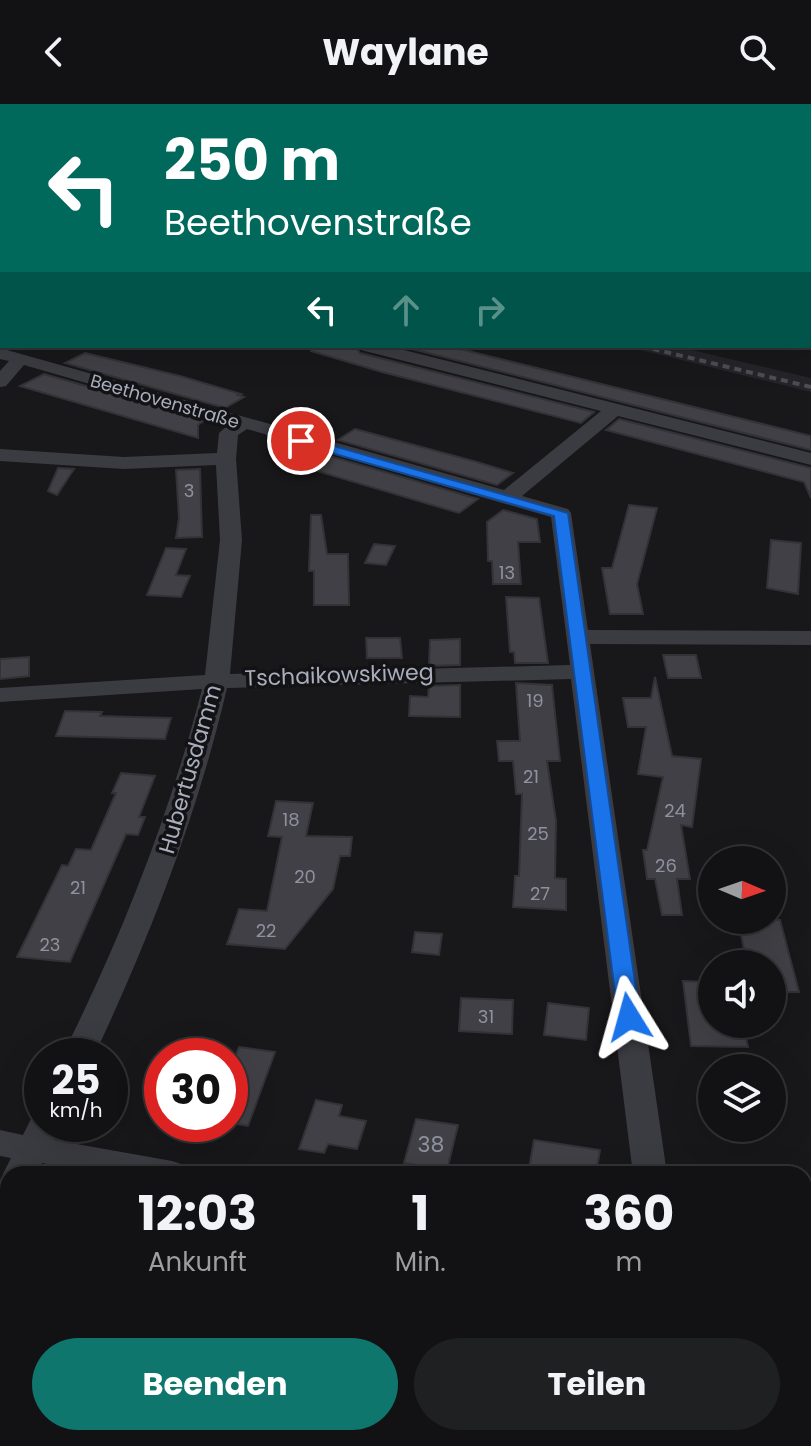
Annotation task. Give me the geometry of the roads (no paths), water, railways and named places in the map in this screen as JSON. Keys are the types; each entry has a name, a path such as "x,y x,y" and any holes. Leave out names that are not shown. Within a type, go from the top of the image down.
{"street":[{"path":"375,348 811,459"},
{"name":"Beethovenstraße","path":"0,353 561,513 578,637"},
{"path":"0,382 20,359"},
{"path":"507,498 615,409"},
{"name":"Hubertusdamm","path":"87,1038 112,986 164,859 196,764 217,679 231,540 226,459 229,433 242,424"},
{"path":"0,455 124,463 226,459"},
{"path":"649,1166 578,637 811,638"},
{"name":"Tschaikowskiweg","path":"0,695 217,679 425,671 583,672"},
{"path":"0,1143 128,1166"}],"railway":[{"path":"649,348 811,387"}]}
